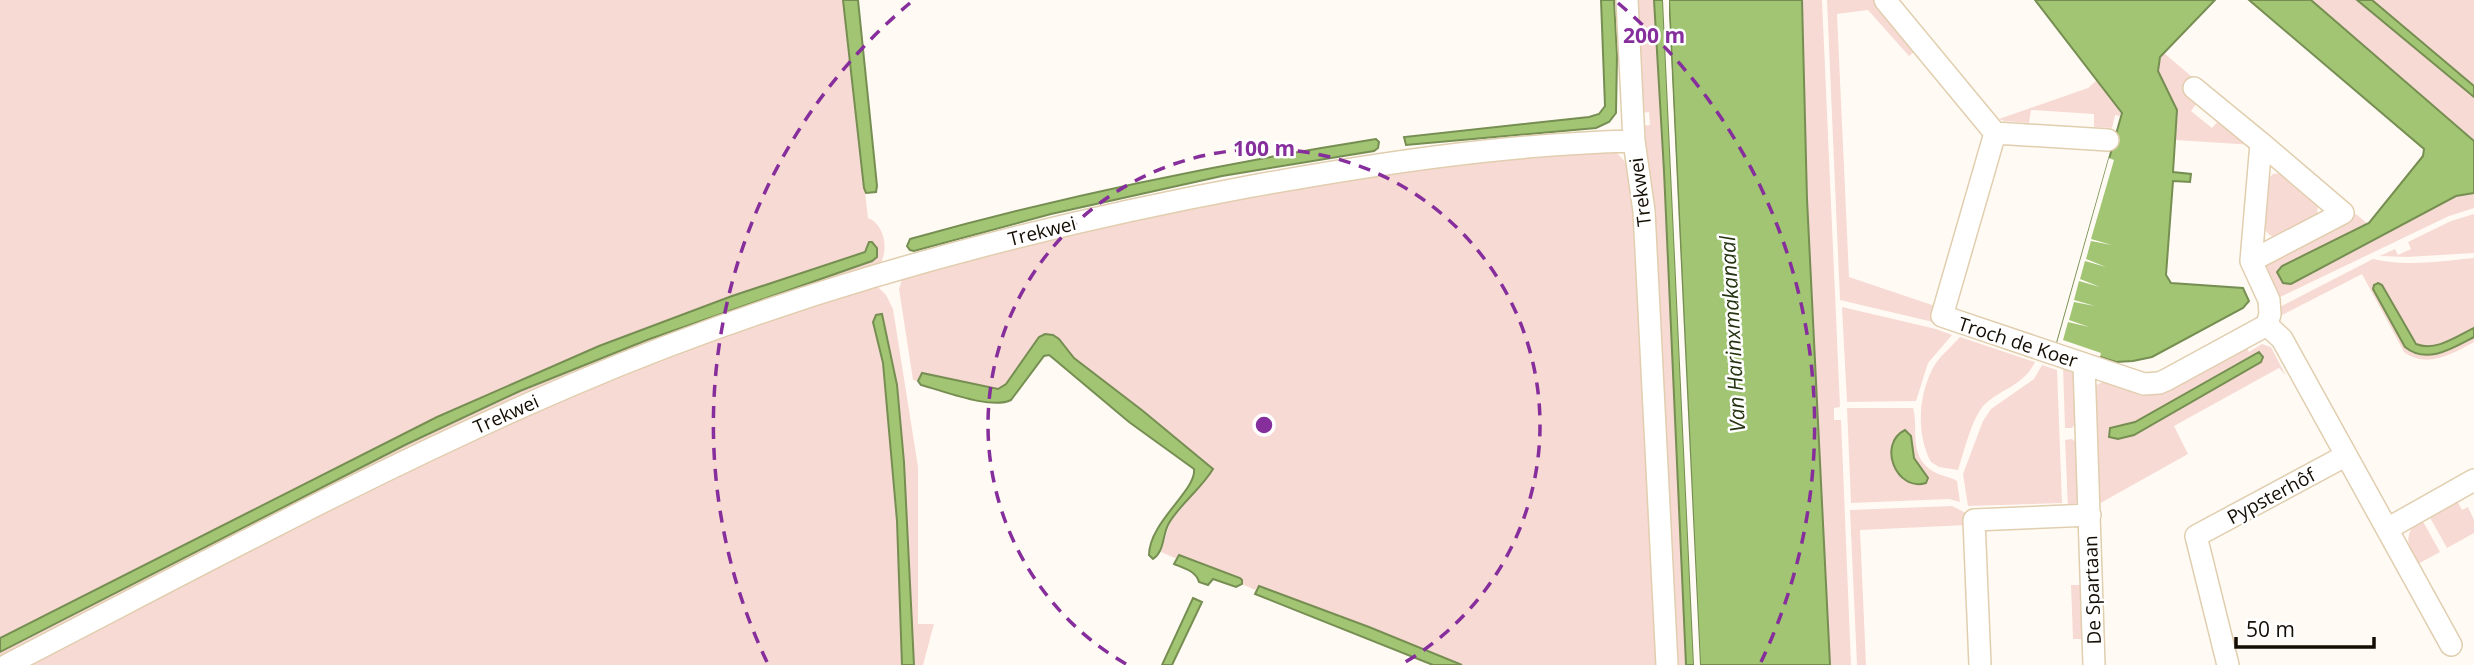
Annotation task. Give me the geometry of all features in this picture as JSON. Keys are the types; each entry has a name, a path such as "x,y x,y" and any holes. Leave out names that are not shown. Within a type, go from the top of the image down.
{"street":[{"path":"1627,0 1634,141"},
{"path":"1885,0 1995,133 2108,140"},
{"path":"2194,88 2343,213 2251,261"},
{"name":"Troch de Koer","path":"1995,133 1942,316 2144,384 2159,383 2267,325"},
{"name":"Trekwei","path":"7,665 447,441 620,365 805,298 1042,230 1194,197 1418,160 1501,150 1634,141 1644,211 1667,665"},
{"path":"2261,143 2251,261 2269,300 2270,314 2267,325 2282,339 2451,645"},
{"name":"De Spartaan","path":"2084,363 2094,665"},
{"name":"Pypsterhôf","path":"2225,664 2196,536 2345,456"},
{"path":"2387,529 2474,480"},
{"name":"De Spartaan","path":"1980,665 1974,520 2090,515"}],"shaded area":[{"path":"0,0 843,0 868,218 874,221 882,232 885,247 882,261 878,267 754,311 0,658 0,652 407,444 520,391 647,340 872,261 877,256 877,248 868,244 866,252 732,296 437,417 0,638"},
{"path":"1630,0 1654,0 1686,665 1672,665 1639,126 1650,125 1649,112 1642,113"},
{"path":"1802,0 1822,0 1840,407 1834,408 1834,420 1841,420 1851,665 1830,665 1807,199"},
{"path":"1827,0 1875,0 1916,50 1909,56 1868,10 1837,14 1849,277 1938,307 1933,322 1840,300"},
{"path":"2311,0 2357,0 2474,97 2474,141"},
{"path":"2372,0 2474,0 2474,86"},
{"path":"2164,53 2191,76 2189,91 2199,100 2191,111 2212,128 2221,118 2254,145 2175,140 2177,111 2158,67"},
{"path":"2097,80 2121,112 2120,116 2115,115 2112,128 2094,127 2094,114 2031,110 2029,123 1999,119 2088,88"},
{"path":"1616,152 1631,168 1662,665 1462,665 1259,586 1255,590 1242,584 1242,580 1179,555 1177,559 1161,552 1170,522 1209,475 1209,465 1074,358 1053,335 1039,337 1006,384 998,389 919,376 918,381 913,380 899,289 902,279 909,274 1053,232 1328,178 1529,153"},
{"path":"2283,173 2318,203 2317,216 2278,238 2266,230 2263,223 2263,205 2267,180 2273,174"},
{"path":"2474,193 2474,208 2449,216 2278,298 2265,271 2267,263 2273,258 2356,214 2368,224 2282,266 2291,284 2456,196"},
{"path":"2474,214 2474,253 2380,256 2395,249 2398,255 2411,249 2408,242 2451,221"},
{"path":"2474,258 2474,328 2438,345 2423,347 2412,340 2382,285 2405,347 2445,352 2474,337 2474,342 2439,358 2422,359 2404,352 2362,274 2278,317 2278,308 2373,259 2411,263"},
{"path":"875,284 886,295 893,309 918,467 918,624 934,624 923,665 914,665 904,462 897,385 882,314 873,323 883,363 897,521 902,665 17,665 370,484 668,352"},
{"path":"1842,307 1952,335 1928,363 1916,401 1847,402"},
{"path":"1960,337 2035,362 2025,376 1980,410 1958,470 1939,467 1931,462 1923,439 1921,414 1925,389 1934,366"},
{"path":"2262,344 2271,347 2286,376 2279,368 2174,426 2188,454 2097,505 2095,386 2112,382 2143,392 2246,346 2249,352","holes":["2259,352 2263,357 2261,362 2134,435 2108,430 2135,422"]},
{"path":"2042,365 2057,370 2062,503 1968,506 1963,474 1983,421 1991,409 2034,379"},
{"path":"2063,365 2075,373 2078,421 2072,428 2065,428"},
{"path":"1847,408 1913,408 1919,457 1937,474 1957,481 1960,502 1949,499 1851,503"},
{"path":"2072,439 2079,445 2079,502 2068,508 2065,440"},
{"path":"2456,499 2462,510 2468,507 2474,520 2474,533 2447,548 2428,514"},
{"path":"1952,506 1966,513 1967,525 1860,530 1866,665 1857,665 1850,510"},
{"path":"2421,518 2440,552 2416,565 2408,540 2411,529"},
{"path":"2071,585 2084,585 2086,639 2073,639"}],"water":[{"path":"843,0 858,0 876,192 866,193 864,188"},
{"path":"1601,0 1614,0 1616,113 1609,122 1596,128 1406,145 1404,137 1599,114 1605,106"},
{"path":"1654,0 1663,0 1694,665 1686,665"},
{"name":"Van Harinxmakanaal","path":"1669,0 1802,0 1807,199 1830,665 1700,665"},
{"path":"2035,0 2215,0 2160,57 2158,71 2177,110 2173,172 2191,174 2190,182 2173,181 2166,275 2171,283 2243,288 2249,301 2243,308 2152,357 2116,362 2057,343 2122,113"},
{"path":"2249,0 2311,0 2474,141 2474,193 2456,196 2291,284 2283,283 2277,272 2282,266 2369,223 2423,156 2424,149"},
{"path":"2357,0 2372,0 2474,86 2474,97"},
{"path":"1376,139 1379,142 1378,148 1374,151 1222,176 1051,214 914,251 907,246 910,239 1083,195 1200,170"},
{"path":"869,242 877,248 877,257 872,261 647,340 520,391 407,444 0,652 0,638 437,417 599,346 732,296 865,252"},
{"path":"2378,283 2382,285 2416,344 2439,345 2474,328 2474,337 2440,353 2422,355 2413,352 2405,347 2373,289"},
{"path":"882,314 897,385 904,462 914,665 902,665 897,521 883,363 873,322 876,315"},
{"path":"1045,334 1059,339 1074,358 1213,469 1169,523 1160,552 1153,559 1149,555 1156,531 1188,487 1194,469 1129,422 1049,355 1044,356 1011,400 1002,402 992,403 967,398 921,385 918,381 922,373 998,389 1006,384 1039,337"},
{"path":"2259,352 2263,357 2261,362 2134,435 2118,439 2109,437 2110,428 2135,422"},
{"path":"1905,430 1911,436 1914,458 1928,478 1926,483 1915,484 1906,480 1894,465 1892,445"},
{"path":"1179,555 1240,578 1242,584 1236,587 1213,579 1208,585 1199,582 1192,573 1174,564"},
{"path":"1259,586 1462,665 1433,665 1255,594"},
{"path":"1193,598 1202,602 1172,665 1162,665"}],"pier":[{"path":"1663,0 1669,0 1700,665 1694,665"},
{"path":"2109,158 2114,160 2091,239 2112,245 2091,241 2086,259 2106,267 2085,261 2080,279 2100,287 2079,281 2074,300 2095,306 2074,302 2069,320 2089,327 2068,322 2063,340 2101,353 2100,357 2057,343"}]}
